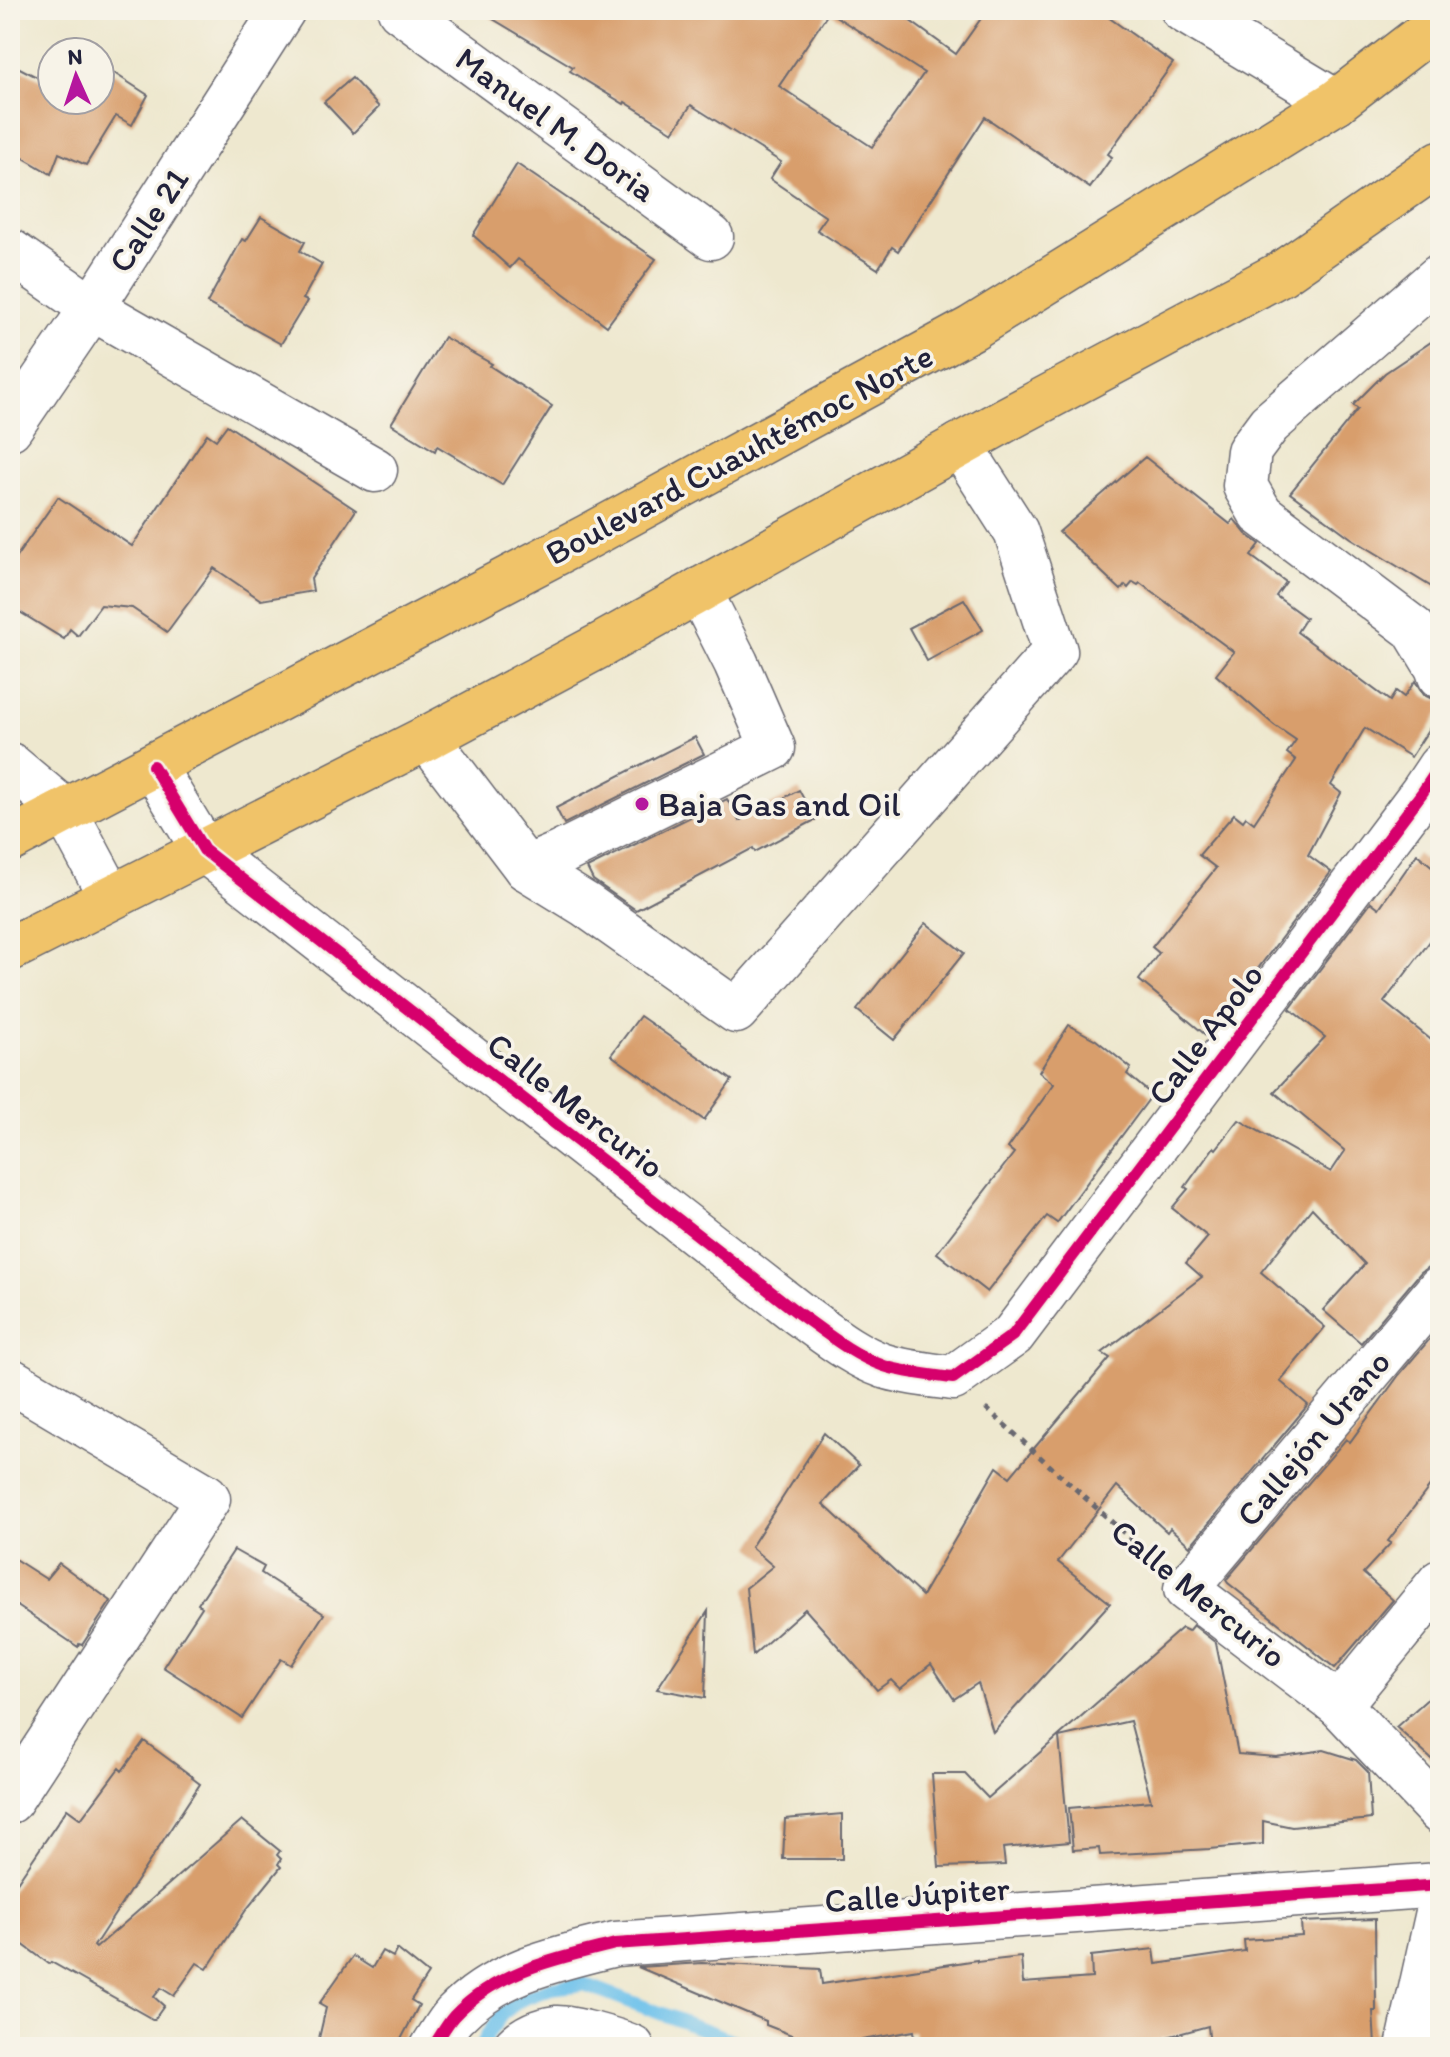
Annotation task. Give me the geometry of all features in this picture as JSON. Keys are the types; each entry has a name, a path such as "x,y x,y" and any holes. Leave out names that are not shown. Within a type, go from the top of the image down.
{"main road":[{"name":"Boulevard Cuauhtémoc Norte","path":"10,840 589,536 972,328 1336,102 1440,22"},
{"path":"10,949 427,738 960,445 1282,273 1440,163"}],"street":[{"name":"Calle 21","path":"10,428 92,308 283,10"},
{"name":"Manuel M. Doria","path":"400,10 711,237"},
{"path":"1183,10 1336,102"},
{"path":"10,251 92,308 375,470"},
{"path":"1440,276 1269,424 1249,451 1245,486 1261,514 1414,629 1440,676"},
{"path":"427,738 526,868 586,905 736,1011 1055,651 1016,532 960,445"},
{"path":"526,868 773,748 736,663 699,590"},
{"path":"10,765 65,811 111,897"},
{"name":"Calle Mercurio","path":"153,766 204,850 809,1321 853,1352 883,1366 953,1378"},
{"name":"Calle Apolo","path":"953,1378 1013,1335 1440,766"},
{"name":"Callejón Urano","path":"1186,1589 1440,1288"},
{"path":"10,1380 208,1499 10,1801"},
{"path":"1339,1705 1440,1582"},
{"name":"Calle Mercurio","path":"1186,1589 1339,1705 1440,1812"},
{"name":"Calle Júpiter","path":"433,2047 452,2018 481,1992 514,1973 615,1944 1440,1885"},
{"path":"1408,2047 1440,1903"},
{"path":"515,2047 527,2035 557,2028 632,2047"}],"building":[{"path":"478,10 895,10 956,54 987,10 1098,10 1173,63 1108,154 1112,157 1090,188 985,117 898,251 892,247 878,269 817,230 826,217 770,179 781,162 691,105 673,132 570,71 573,67","holes":["829,12 924,73 872,147 779,86"]},
{"path":"10,63 36,77 36,116 116,116 86,165 59,153 51,174 10,150"},
{"path":"116,74 148,95 132,125 116,116"},
{"path":"352,78 379,107 353,133 324,102"},
{"path":"517,164 656,259 607,326 518,259 510,268 473,235"},
{"path":"261,217 305,242 300,251 322,264 303,299 307,301 281,344 207,303 242,239 246,241"},
{"path":"1440,336 1440,592 1351,538 1290,493 1358,409 1353,405 1385,373"},
{"path":"444,337 492,364 490,366 552,406 502,485 437,446 435,451 391,424"},
{"path":"227,425 356,510 311,579 313,591 261,600 214,568 167,632 132,608 101,605 78,636 70,629 64,639 10,606 10,566 58,497 132,546 207,434 216,440"},
{"path":"1145,457 1230,524 1234,519 1246,534 1260,544 1251,556 1286,582 1276,596 1306,618 1297,632 1390,701 1396,691 1404,697 1415,681 1424,695 1440,700 1440,712 1411,757 1365,728 1331,785 1341,793 1308,855 1331,872 1207,1036 1139,980 1159,953 1152,947 1216,868 1199,855 1234,814 1243,821 1246,817 1254,823 1296,760 1287,753 1296,740 1216,675 1234,652 1140,583 1133,582 1121,590 1059,532"},
{"path":"964,599 983,630 927,661 909,628"},
{"path":"695,737 704,754 564,824 556,808"},
{"path":"799,790 815,820 755,852 753,848 636,910 593,880 587,868 727,799 739,821"},
{"path":"1417,854 1440,873 1440,928 1384,1002 1440,1047 1440,1264 1431,1265 1421,1272 1361,1343 1323,1310 1365,1264 1312,1208 1261,1272 1325,1327 1280,1381 1308,1405 1190,1546 1170,1528 1167,1532 1117,1486 1058,1562 1110,1603 993,1732 978,1683 954,1699 931,1664 900,1689 891,1680 877,1690 805,1609 753,1655 746,1588 773,1566 751,1547 824,1433 859,1465 823,1504 922,1596 997,1467 1010,1477 1110,1358 1102,1353 1202,1277 1186,1263 1208,1237 1172,1208 1188,1189 1185,1187 1214,1147 1216,1149 1239,1120 1331,1172 1345,1151 1274,1092 1325,1037 1290,1009 1371,902 1379,908"},
{"path":"926,923 964,953 894,1040 857,1010"},
{"path":"640,1016 732,1080 704,1120 611,1055"},
{"path":"1069,1025 1096,1040 1131,1068 1127,1074 1152,1095 1057,1223 1047,1216 987,1292 937,1253 1014,1153 1008,1148 1054,1084 1039,1072"},
{"path":"1440,1327 1440,1473 1388,1541 1391,1543 1363,1573 1393,1600 1335,1668 1226,1580 1346,1439 1350,1442 1399,1375"},
{"path":"234,1550 264,1567 261,1573 324,1614 291,1665 281,1659 242,1718 163,1667 202,1607 198,1604"},
{"path":"10,1556 46,1579 59,1563 111,1601 82,1645 78,1647 10,1601"},
{"path":"708,1611 705,1698 657,1689"},
{"path":"1193,1625 1216,1643 1238,1754 1276,1757 1324,1750 1356,1760 1368,1772 1371,1819 1292,1827 1263,1821 1263,1844 1100,1855 1099,1848 1073,1850 1069,1808 1151,1801 1130,1721 1059,1737 1069,1842 1003,1848 1005,1865 939,1867 932,1774 965,1774 988,1798 1182,1628 1188,1631"},
{"path":"1440,1688 1440,1767 1396,1727"},
{"path":"144,1741 200,1784 94,1946 96,1948 242,1820 280,1851 277,1855 281,1859 278,1864 281,1867 246,1910 207,1969 197,1963 174,1996 161,1988 154,1997 164,2006 154,2020 51,1962 49,1964 10,1935 10,1893 67,1809 81,1819 119,1768 122,1771"},
{"path":"842,1814 842,1859 783,1859 785,1819"},
{"path":"1375,1919 1375,2045 1364,2047 1210,2047 1208,2026 1130,2047 941,2047 940,2039 916,2044 914,2031 822,2047 638,1967 702,1963 820,1969 822,1984 977,1960 1021,1957 1023,1983 1092,1978 1091,1956 1154,1949 1156,1964 1245,1951 1244,1940 1302,1936 1301,1922"},
{"path":"397,1949 428,1974 411,2000 419,2005 397,2047 317,2047 326,2008 319,2004 353,1956 372,1968 382,1951 393,1957"}],"waterway":[{"path":"482,2047 502,2014 520,2000 551,1988 584,1984 749,2047"}],"cycle path":[{"path":"153,766 204,850 798,1313 872,1361 901,1370 953,1378 1013,1335 1440,766"},
{"path":"433,2047 454,2016 489,1987 529,1968 615,1944 1440,1885"}],"place":[{"name":"Baja Gas and Oil","path":"642,804"}]}
